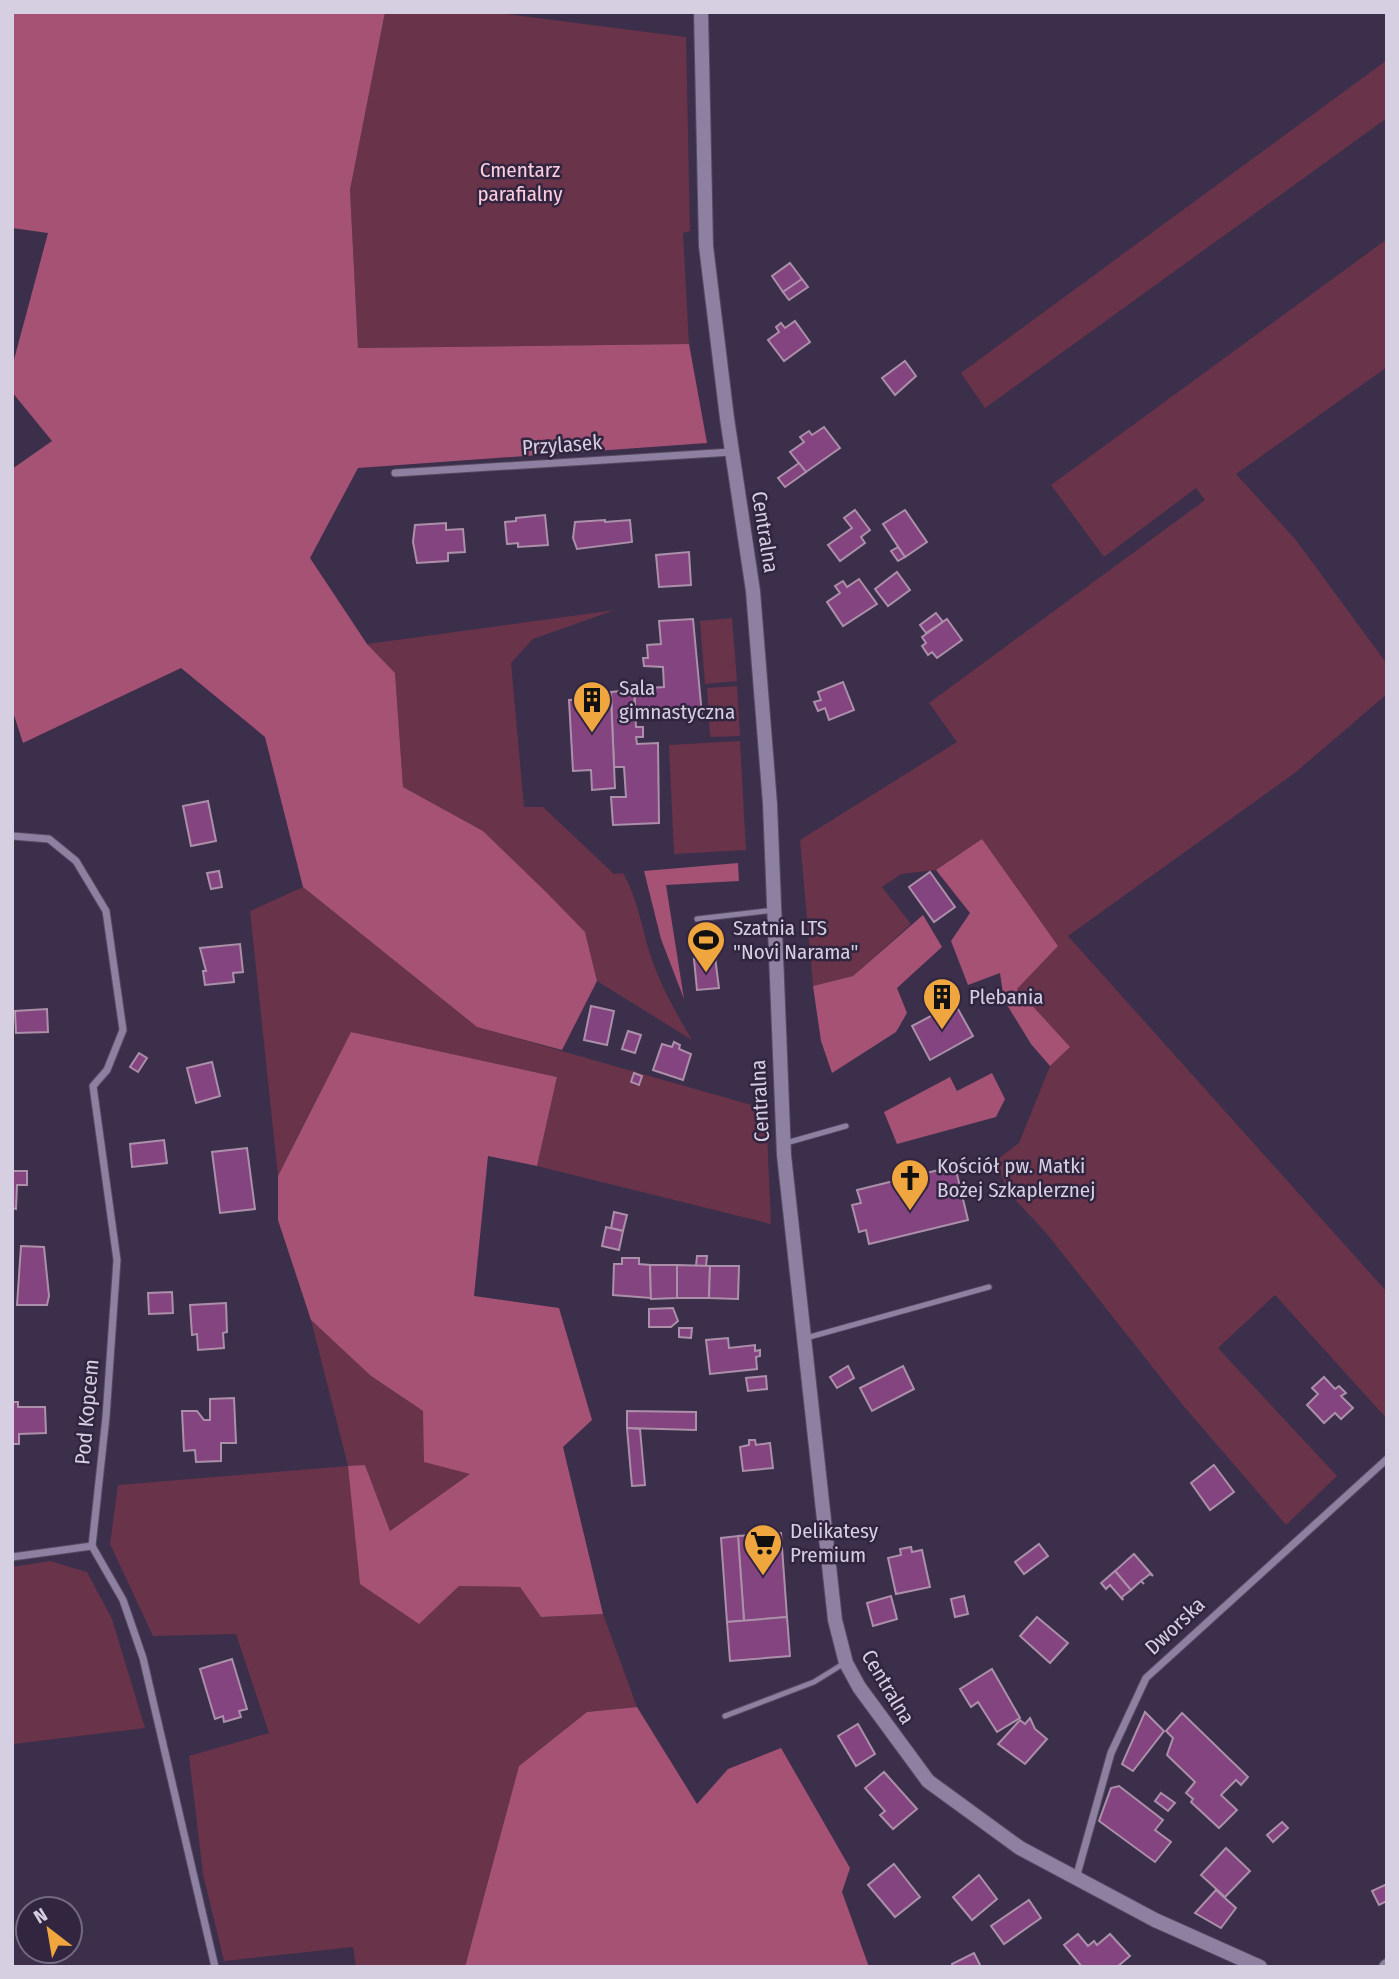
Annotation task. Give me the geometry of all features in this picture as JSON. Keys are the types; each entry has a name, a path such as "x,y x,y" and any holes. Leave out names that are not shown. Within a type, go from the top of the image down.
{"street":[{"name":"Centralna","path":"701,12 706,246 753,591 770,804 783,1144 835,1620 846,1663 879,1718 928,1781 1020,1848 1155,1920 1260,1967"},
{"name":"Przylasek","path":"395,473 732,452"},
{"name":"Pod Kopcem","path":"12,836 49,839 76,861 106,911 123,1030 107,1070 93,1086 117,1260 106,1416 92,1546"},
{"name":"Dworska","path":"1076,1878 1111,1752 1146,1678 1387,1459"},
{"path":"12,1557 92,1546 123,1601 143,1658 215,1967"}],"lane":[{"path":"697,919 774,910"},
{"path":"783,1144 846,1126"},
{"path":"806,1338 989,1287"},
{"path":"725,1716 814,1682 846,1663"}],"green space":[{"name":"Cmentarz parafialny","path":"385,12 491,12 686,37 690,231 683,233 689,344 358,348 350,190"},
{"path":"1387,60 1387,118 985,408 961,373"},
{"path":"1387,239 1387,367 1236,474 1296,540 1387,664 1387,694 1296,772 1068,936 1387,1292 1387,1419 1275,1295 1218,1348 1337,1476 1286,1525 1181,1403 1047,1234 1009,1193 995,1161 1019,1143 1050,1066 1069,1047 1017,989 1057,945 981,840 936,870 901,874 882,887 911,924 853,976 813,986 800,840 957,742 929,703 1205,500 1196,488 1104,557 1051,485"},
{"path":"615,610 533,639 511,663 524,807 543,807 614,874 623,873 635,901 658,974 692,1040 597,981 585,932 483,831 403,787 395,673 367,644"},
{"path":"732,618 737,681 705,684 700,621"},
{"path":"737,686 740,736 710,737 707,688"},
{"path":"740,741 746,850 674,854 669,745"},
{"path":"303,887 477,1027 766,1109 771,1224 537,1166 557,1077 351,1032 278,1176 250,911"},
{"path":"311,1320 371,1376 423,1411 471,1474 390,1531 365,1465 361,1584 520,1587 541,1617 603,1614 637,1707 587,1712 519,1766 465,1967 356,1967 353,1947 224,1961 203,1874 189,1756 269,1733 236,1634 153,1636 110,1544 118,1485 348,1466"},
{"path":"50,1561 87,1572 112,1619 145,1728 14,1744 12,1567"}],"shaded area":[{"path":"12,12 385,12 350,190 358,348 689,344 707,443 358,468 310,558 367,644 395,673 403,787 483,831 585,932 597,981 562,1050 477,1027 303,887 265,737 181,668 23,743 12,709 12,469 52,441 12,392 12,367 48,233 12,228"},
{"path":"982,839 1058,946 1017,989 1070,1047 1050,1066 1031,1044 1004,1000 1000,973 968,985 951,941 970,913 936,870"},
{"path":"738,863 739,881 666,885 684,999 661,939 644,871"},
{"path":"923,915 942,947 897,988 907,1013 896,1032 832,1073 821,1041 813,986 853,976"},
{"path":"351,1032 557,1077 537,1166 488,1156 474,1296 559,1308 592,1420 563,1447 603,1614 541,1617 520,1587 459,1586 419,1624 360,1584 348,1466 365,1465 390,1531 470,1474 424,1462 423,1411 371,1376 311,1320 278,1220 278,1176"},
{"path":"992,1073 1005,1099 996,1117 897,1144 884,1112 950,1077 957,1091"},
{"path":"637,1707 697,1804 728,1769 781,1748 850,1868 842,1892 869,1967 465,1967 519,1766 587,1712"}],"building":[{"path":"790,263 802,279 783,292 772,276"},
{"path":"802,279 808,287 789,300 783,292"},
{"path":"795,321 810,342 784,361 768,340 779,332 776,327 781,323 785,328"},
{"path":"905,361 916,376 895,395 882,378"},
{"path":"824,427 840,448 806,472 790,452 804,442 800,437 809,431 812,435"},
{"path":"799,463 806,472 785,487 778,478"},
{"path":"855,510 870,530 861,537 865,543 840,561 828,545 852,528 844,518"},
{"path":"905,510 927,542 905,557 883,524"},
{"path":"545,515 548,545 518,547 518,543 507,544 505,522"},
{"path":"630,520 632,542 577,549 573,538 575,522"},
{"path":"446,523 446,530 463,529 465,552 448,553 448,561 417,563 413,542 415,525"},
{"path":"898,547 905,557 898,561 891,551"},
{"path":"689,552 691,585 659,587 656,555"},
{"path":"897,572 910,590 888,606 875,589"},
{"path":"859,579 877,604 843,626 827,602 840,593 835,586 843,581 847,587"},
{"path":"936,613 943,622 926,633 920,625"},
{"path":"693,619 702,715 636,719 634,689 664,687 663,667 644,666 643,658 648,658 647,645 661,644 659,621"},
{"path":"947,619 962,640 937,658 932,652 928,655 922,646 926,643 922,637"},
{"path":"843,682 854,710 829,720 825,708 818,711 814,702 821,700 818,692"},
{"path":"634,690 636,727 643,727 643,737 636,737 637,744 658,743 659,823 613,825 611,797 626,797 624,767 614,767 611,692"},
{"name":"Sala gimnastyczna","path":"611,698 615,788 592,790 591,770 573,771 569,700"},
{"path":"208,801 216,841 191,846 183,806"},
{"path":"219,871 222,887 211,889 207,873"},
{"path":"930,872 955,907 934,922 909,887"},
{"path":"240,944 243,972 233,973 234,982 205,985 203,971 206,971 200,948"},
{"name":"Szatnia LTS \"Novi Narama\"","path":"715,957 719,988 697,990 694,959"},
{"name":"Plebania","path":"954,1002 973,1036 930,1060 912,1026 933,1015 931,1011"},
{"path":"591,1006 614,1011 607,1045 584,1040"},
{"path":"47,1009 48,1032 16,1033 15,1011"},
{"path":"628,1031 641,1035 635,1053 622,1049"},
{"path":"674,1042 680,1045 679,1049 691,1054 683,1080 653,1070 662,1044 672,1047"},
{"path":"139,1053 147,1058 138,1072 130,1067"},
{"path":"212,1062 220,1096 196,1103 187,1068"},
{"path":"634,1073 642,1076 639,1085 631,1082"},
{"path":"164,1140 167,1163 132,1167 130,1144"},
{"path":"247,1148 255,1209 220,1213 212,1152"},
{"name":"Kościół pw. Matki Bożej Szkaplerznej","path":"955,1166 968,1220 869,1244 866,1230 859,1232 852,1205 861,1203 857,1190"},
{"path":"12,1171 27,1171 27,1185 17,1185 16,1209 12,1208"},
{"path":"614,1212 627,1215 623,1231 611,1228"},
{"path":"606,1227 623,1231 619,1250 602,1246"},
{"path":"21,1246 44,1247 49,1296 47,1305 17,1305"},
{"path":"697,1256 707,1256 706,1266 696,1266"},
{"path":"622,1258 639,1258 639,1264 650,1265 651,1298 613,1295 614,1264 622,1264"},
{"path":"650,1265 677,1265 677,1298 651,1299"},
{"path":"677,1265 710,1266 709,1298 677,1298"},
{"path":"710,1266 739,1266 738,1299 709,1298"},
{"path":"172,1292 173,1313 149,1314 148,1293"},
{"path":"226,1303 227,1332 223,1333 224,1348 198,1350 197,1334 192,1335 190,1305"},
{"path":"673,1308 678,1321 671,1327 649,1327 649,1309"},
{"path":"679,1328 692,1328 691,1338 679,1337"},
{"path":"728,1338 729,1348 755,1345 755,1351 760,1350 760,1356 756,1357 757,1369 710,1374 706,1340"},
{"path":"848,1366 854,1378 837,1388 830,1377"},
{"path":"903,1366 914,1389 872,1411 860,1388"},
{"path":"766,1376 767,1389 748,1391 746,1378"},
{"path":"1324,1377 1335,1389 1339,1386 1346,1393 1341,1396 1353,1408 1341,1419 1335,1413 1324,1423 1307,1405 1318,1394 1312,1388"},
{"path":"234,1398 236,1443 221,1443 221,1461 196,1462 195,1450 184,1451 182,1411 197,1411 204,1420 210,1420 210,1399"},
{"path":"12,1402 18,1402 18,1407 45,1407 46,1433 19,1434 19,1444 12,1444"},
{"path":"627,1411 696,1412 696,1430 627,1428"},
{"path":"627,1428 640,1429 645,1485 632,1486"},
{"path":"749,1440 755,1440 756,1445 770,1443 773,1468 743,1471 740,1447 749,1445"},
{"path":"1214,1465 1234,1492 1210,1510 1191,1483"},
{"name":"Delikatesy Premium","path":"781,1533 787,1617 744,1621 738,1536"},
{"path":"738,1536 744,1621 727,1622 721,1538"},
{"path":"1039,1544 1048,1556 1024,1574 1015,1562"},
{"path":"911,1547 912,1552 922,1550 930,1587 896,1594 888,1558 901,1555 900,1549"},
{"path":"1134,1554 1153,1576 1150,1574 1131,1590 1115,1571"},
{"path":"1115,1571 1131,1590 1122,1597 1123,1600 1110,1585 1106,1589 1101,1583"},
{"path":"891,1596 897,1619 873,1626 867,1603"},
{"path":"964,1596 968,1614 955,1617 951,1599"},
{"path":"787,1617 790,1656 730,1661 727,1622"},
{"path":"1037,1617 1068,1643 1050,1663 1020,1636"},
{"path":"232,1659 247,1709 239,1711 241,1717 224,1722 223,1716 215,1719 200,1669"},
{"path":"992,1669 1020,1718 997,1732 978,1702 971,1707 960,1689"},
{"path":"1145,1712 1164,1731 1133,1771 1122,1764"},
{"path":"1182,1713 1248,1777 1241,1785 1236,1780 1221,1795 1237,1810 1219,1828 1191,1802 1193,1799 1186,1793 1195,1782 1167,1755 1173,1738 1166,1731"},
{"path":"1030,1718 1035,1729 1047,1739 1025,1764 998,1744 1020,1720 1025,1724"},
{"path":"858,1724 875,1754 856,1766 838,1736"},
{"path":"884,1772 917,1809 893,1829 880,1815 885,1811 865,1788"},
{"path":"1119,1786 1163,1820 1155,1830 1171,1842 1155,1862 1099,1821 1111,1788"},
{"path":"1161,1793 1175,1803 1168,1811 1155,1801"},
{"path":"1282,1822 1288,1828 1273,1842 1267,1835"},
{"path":"1226,1848 1250,1871 1225,1897 1201,1875"},
{"path":"894,1864 920,1897 895,1917 868,1885"},
{"path":"979,1875 997,1899 972,1920 953,1897"},
{"path":"1387,1884 1387,1901 1379,1905 1372,1891"},
{"path":"1216,1890 1236,1908 1221,1928 1195,1913"},
{"path":"1029,1900 1041,1918 1004,1944 991,1926"},
{"path":"1078,1934 1088,1946 1094,1941 1097,1945 1110,1934 1130,1956 1117,1967 1082,1967 1064,1945"},
{"path":"974,1953 981,1967 953,1967 952,1964"}],"place":[{"name":"Sala gimnastyczna","path":"592,734"},
{"name":"Szatnia LTS \"Novi Narama\"","path":"706,974"},
{"name":"Plebania","path":"942,1031"},
{"name":"Kościół pw. Matki Bożej Szkaplerznej","path":"910,1212"},
{"name":"Delikatesy Premium","path":"763,1577"}]}
